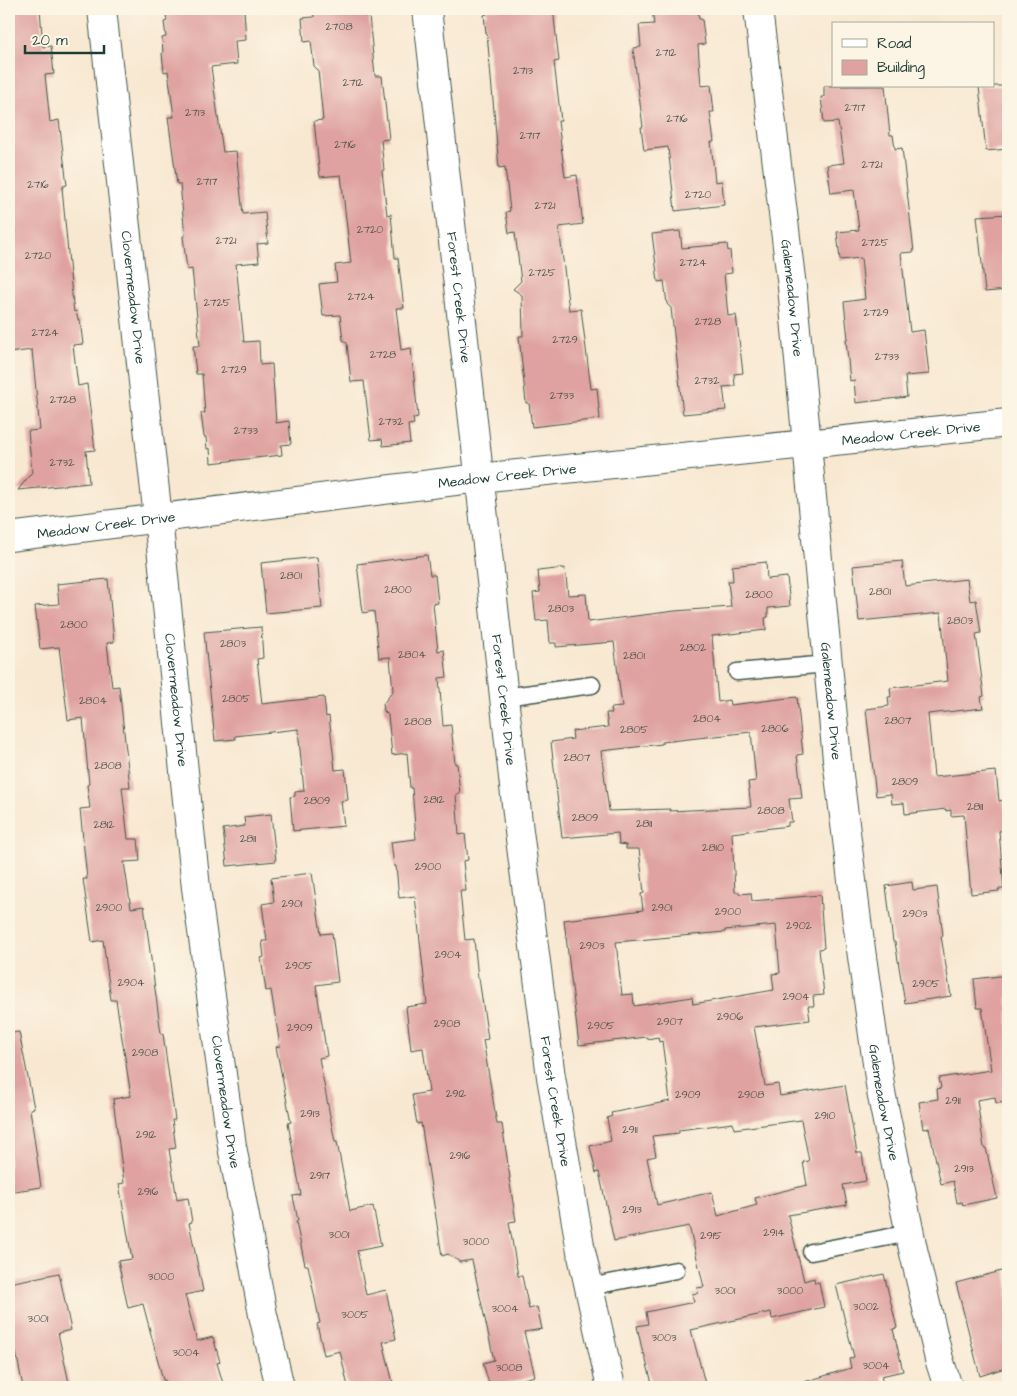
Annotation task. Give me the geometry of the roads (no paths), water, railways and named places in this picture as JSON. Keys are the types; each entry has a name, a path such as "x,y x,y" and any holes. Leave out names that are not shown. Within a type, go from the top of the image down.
{"street":[{"name":"Clovermeadow Drive","path":"102,9 158,518 196,888 232,1146 263,1315 280,1387"},
{"name":"Forest Creek Drive","path":"427,9 518,831 551,1077 581,1251 611,1387"},
{"name":"Galemeadow Drive","path":"758,9 792,287 837,758 857,921 878,1073 910,1233 939,1359 948,1387"},
{"name":"Meadow Creek Drive","path":"9,537 479,478 1008,423"}],"lane":[{"path":"737,672 828,664"},
{"path":"504,697 592,685"},
{"path":"811,1252 910,1233"},
{"path":"589,1287 676,1270"}]}
